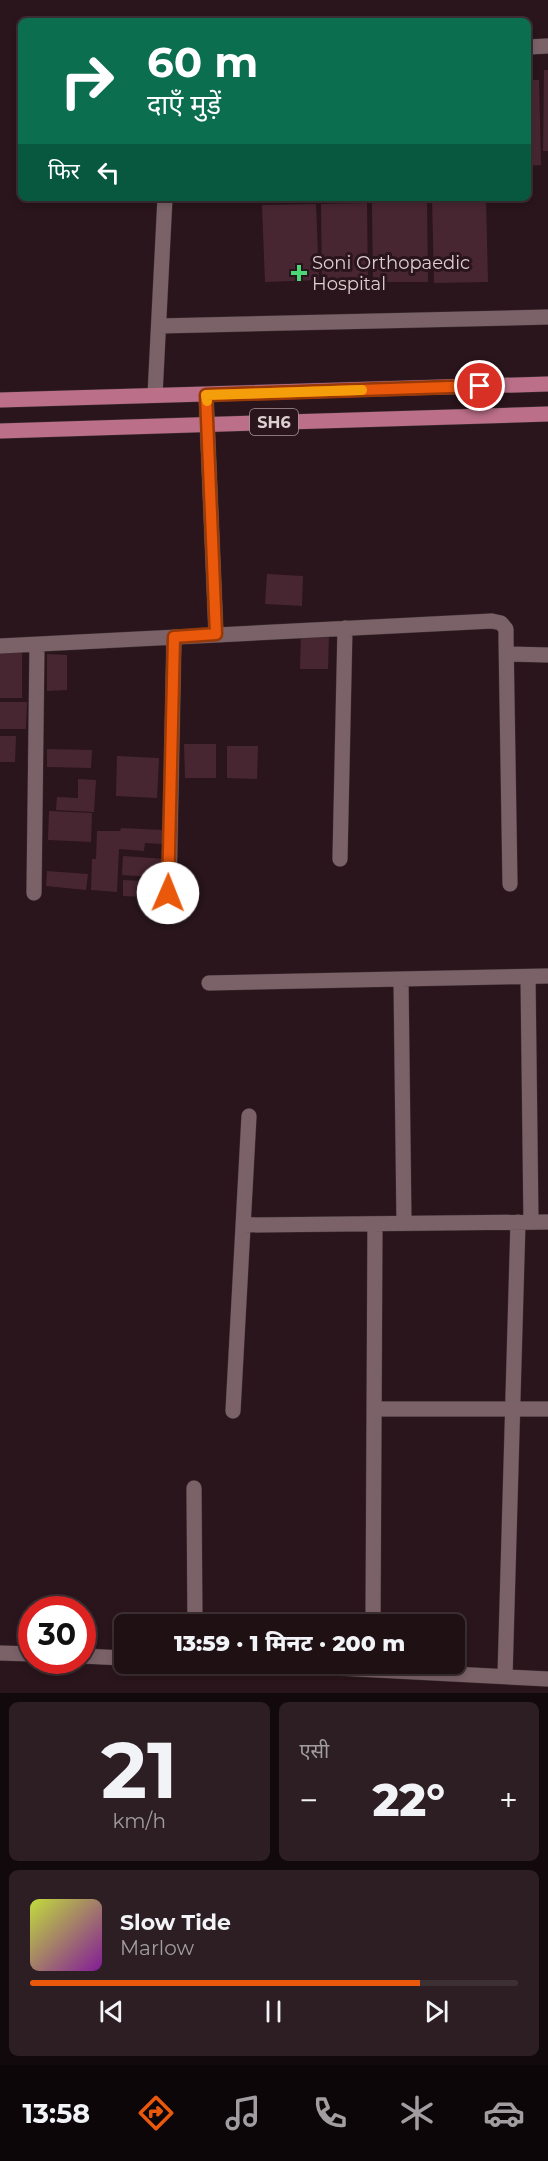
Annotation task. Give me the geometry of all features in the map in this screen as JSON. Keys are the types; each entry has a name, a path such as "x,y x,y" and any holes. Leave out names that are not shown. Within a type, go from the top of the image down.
{"main road":[{"name":"SH6","path":"0,400 548,384"},
{"name":"SH6","path":"0,431 548,414"}],"street":[{"path":"531,46 548,46"},
{"path":"155,395 165,201"},
{"path":"159,326 548,317"},
{"path":"206,395 216,634"},
{"path":"0,646 492,621 501,623 506,629 507,654 510,884"},
{"path":"340,859 345,628"},
{"path":"168,893 174,637"},
{"path":"34,893 37,645"},
{"path":"507,654 548,655"},
{"path":"209,983 548,976"},
{"path":"505,1676 512,1409 524,1222 528,977"},
{"path":"401,979 404,1223"},
{"path":"233,1411 249,1116"},
{"path":"243,1225 548,1221"},
{"path":"373,1614 375,1224"},
{"path":"374,1409 548,1409"},
{"path":"194,1488 195,1614"},
{"path":"0,1653 18,1654"},
{"path":"96,1657 114,1658"},
{"path":"465,1673 548,1679"}],"building":[{"path":"544,70 548,70 548,151 543,151"},
{"path":"531,80 539,80 541,165 531,166"},
{"path":"432,201 486,201 488,282 434,283"},
{"path":"427,202 428,282 373,282 372,203"},
{"path":"367,203 368,283 322,284 321,204"},
{"path":"316,204 319,280 265,282 262,205"},
{"path":"267,574 303,576 302,606 265,604"},
{"path":"301,633 329,633 328,669 300,669"},
{"path":"0,653 22,653 22,698 0,698"},
{"path":"47,654 67,655 67,690 47,691"},
{"path":"0,702 27,702 26,729 0,729"},
{"path":"0,736 16,736 15,762 0,762"},
{"path":"184,744 216,744 216,778 185,778"},
{"path":"227,746 258,746 257,779 227,778"},
{"path":"47,749 92,750 91,768 47,767"},
{"path":"117,756 159,758 157,798 116,796"},
{"path":"78,779 96,780 94,812 56,810 57,797 78,798"},
{"path":"49,811 92,813 91,842 48,840"},
{"path":"121,828 164,830 163,844 145,843 144,851 119,849 117,892 91,890 92,859 96,859 97,831 120,831"},
{"path":"123,856 166,859 165,878 122,875"},
{"path":"47,871 88,874 86,890 46,886"},
{"path":"123,880 161,882 161,898 123,896"}],"slow traffic":[{"path":"207,401 206,395 362,390"}],"place":[{"name":"Soni Orthopaedic Hospital","path":"299,273"}],"route":[{"path":"168,893 174,637 216,634 206,395 480,386"}]}
